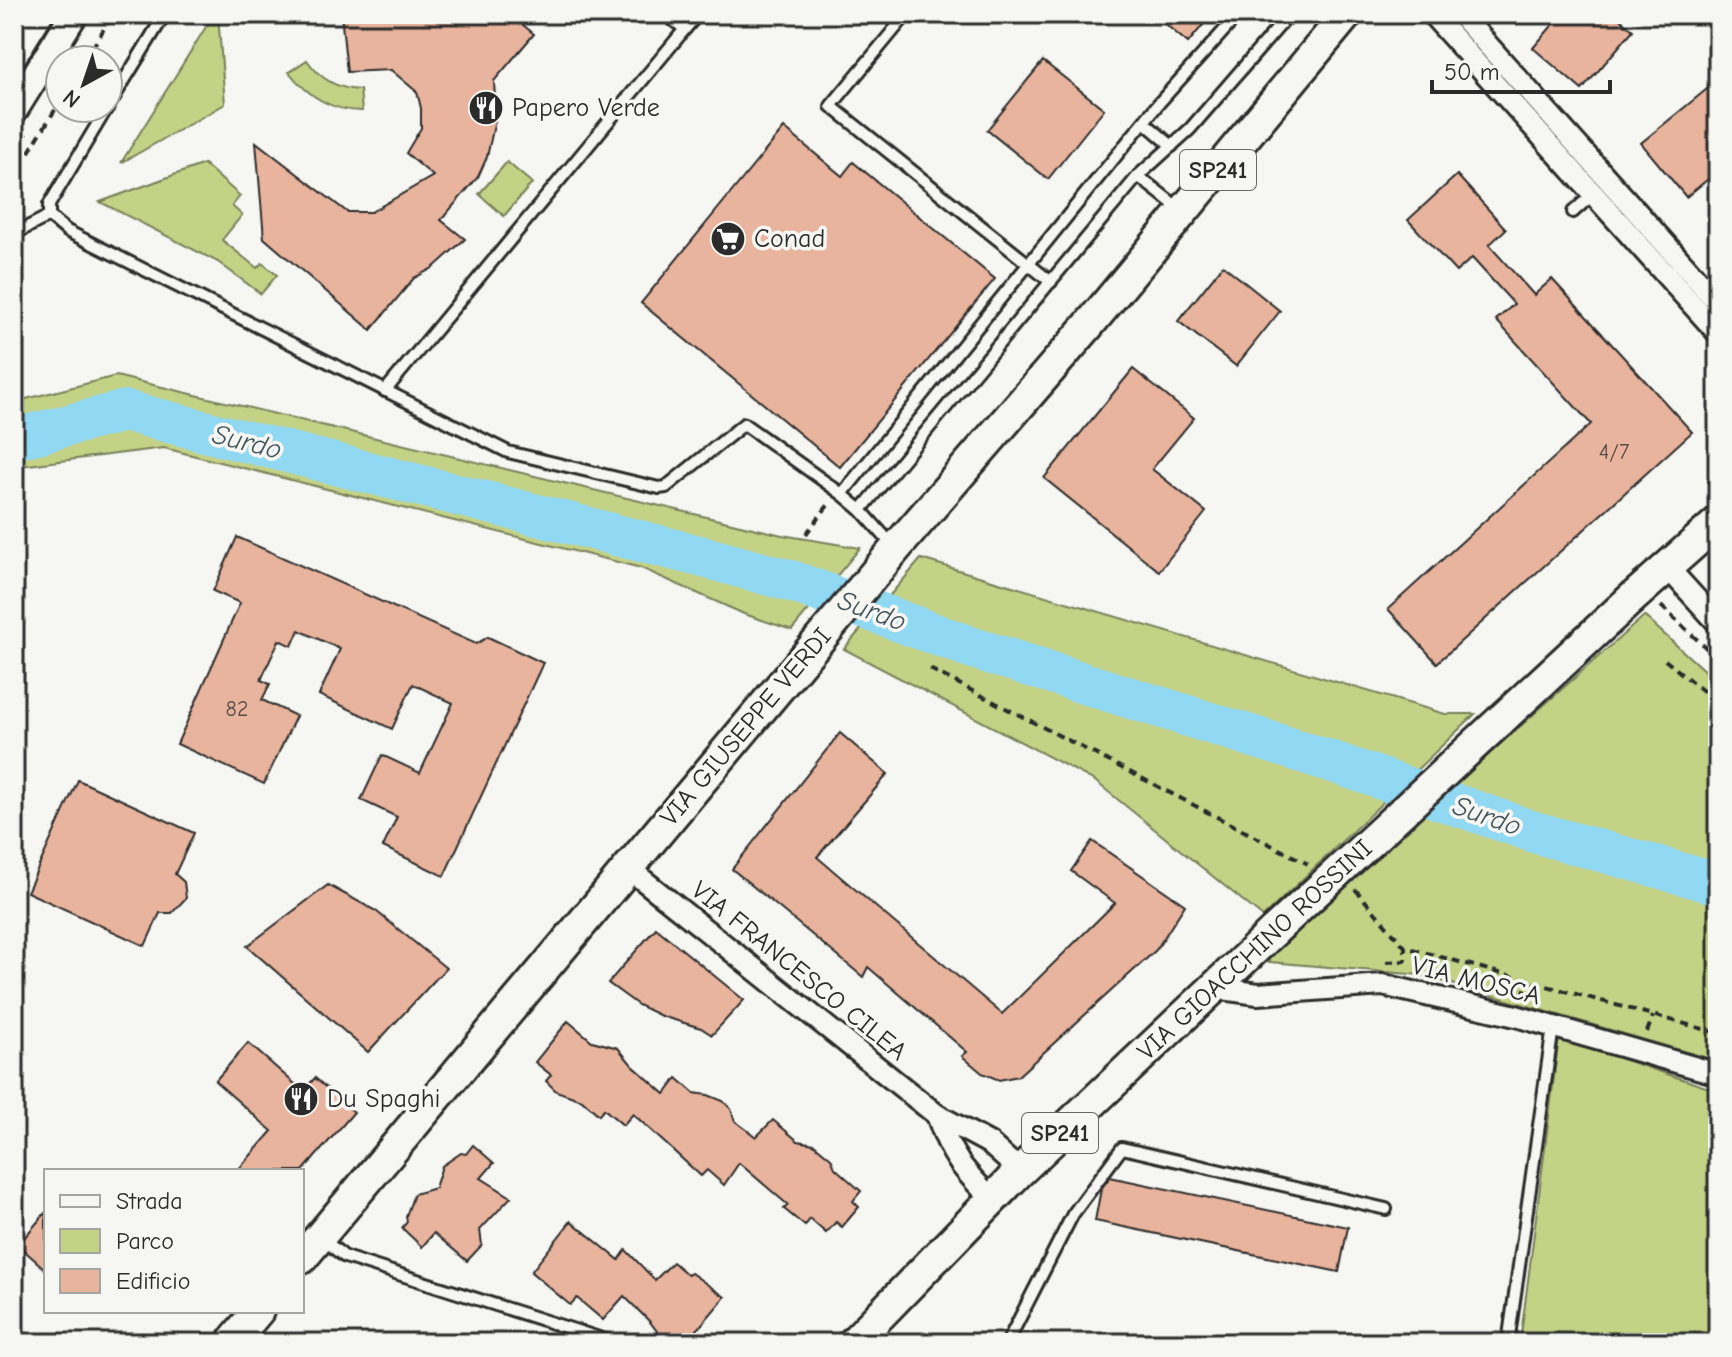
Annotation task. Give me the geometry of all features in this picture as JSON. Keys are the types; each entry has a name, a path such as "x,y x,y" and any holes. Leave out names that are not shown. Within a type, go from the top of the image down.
{"main road":[{"name":"VIA GIUSEPPE VERDI","path":"311,1248 1347,14"},
{"name":"SP241","path":"1668,568 1718,522"},
{"name":"VIA GIOACCHINO ROSSINI","path":"853,1343 1020,1171 1274,931 1668,568"}],"street":[{"path":"14,54 39,14"},
{"path":"14,110 74,14"},
{"path":"1432,14 1486,59 1583,150 1718,303"},
{"path":"1460,14 1486,59 1567,164 1718,333"},
{"path":"1567,164 1583,150"},
{"path":"1668,568 1718,623"},
{"name":"VIA FRANCESCO CILEA","path":"628,868 937,1115 989,1143 1020,1171"},
{"name":"VIA MOSCA","path":"1215,988 1258,994 1383,985 1553,1027 1718,1074"},
{"path":"937,1115 949,1149 967,1174 992,1199"}],"lane":[{"path":"124,81 165,14"},
{"path":"665,14 685,29"},
{"path":"385,391 698,14"},
{"path":"907,14 831,106 1051,282"},
{"path":"840,493 1144,122 1239,14"},
{"path":"861,510 1138,176 1190,129 1287,17 1286,14"},
{"path":"1144,122 1172,146"},
{"path":"49,216 52,198 98,124"},
{"path":"1138,176 1183,212"},
{"path":"1573,212 1593,194"},
{"path":"49,216 67,231 508,452 659,488 674,484 744,424 861,510 896,548"},
{"path":"14,234 49,216"},
{"path":"1508,1343 1553,1027"},
{"path":"1007,1343 1073,1214 1122,1148 1386,1209"},
{"path":"311,1248 615,1343"}],"path":[{"path":"95,44 113,14"},
{"path":"14,176 46,124"},
{"path":"806,534 840,493"},
{"path":"1665,660 1718,703"},
{"path":"930,669 1313,867"},
{"path":"1356,889 1405,947 1718,1033"}],"green space":[{"path":"214,14 218,14 225,104 121,163"},
{"path":"307,60 330,82 360,90 362,111 330,105 304,88 289,72"},
{"path":"507,162 532,183 504,216 479,194"},
{"path":"204,164 240,196 232,206 242,215 222,240 257,268 262,263 277,275 261,294 218,262 100,202"},
{"path":"116,376 782,535 860,548 792,630 744,614 641,568 164,448 20,466 14,472 14,402"},
{"path":"921,559 1445,714 1475,714 1263,917 1095,781 844,649"},
{"path":"1644,616 1718,683 1718,1061 1421,975 1257,961"},
{"path":"1559,1038 1718,1091 1718,1343 1520,1343"}],"building":[{"path":"341,14 510,14 534,34 494,81 496,116 487,157 478,177 441,220 465,239 433,268 414,278 371,330 264,238 256,142 347,212 371,212 433,176 406,153 421,128 417,92 391,70 347,72"},
{"path":"1153,14 1212,14 1188,43"},
{"path":"1562,14 1614,14 1633,30 1582,90 1533,48"},
{"path":"1043,61 1104,109 1048,179 987,130"},
{"path":"1718,80 1718,171 1686,197 1641,143"},
{"path":"784,128 842,176 853,162 995,279 840,467 641,303"},
{"path":"1457,175 1506,229 1489,245 1534,295 1552,279 1692,432 1437,663 1388,609 1591,424 1496,320 1514,304 1472,258 1456,272 1408,220"},
{"path":"1223,265 1280,311 1236,366 1178,321"},
{"path":"1133,369 1194,418 1152,469 1206,512 1159,571 1044,478"},
{"path":"237,537 476,644 488,637 543,663 444,876 383,847 397,817 361,800 382,755 420,773 453,703 413,684 392,729 319,695 340,649 299,630 292,646 279,640 261,680 270,684 262,700 296,716 264,784 177,744 240,603 213,591"},
{"path":"840,733 888,774 817,857 1002,1014 1115,903 1071,871 1092,841 1185,905 1156,950 1018,1076 999,1080 982,1073 962,1056 967,1052 868,967 863,977 732,869"},
{"path":"78,780 194,833 175,874 184,882 186,898 172,913 160,913 145,946 27,892"},
{"path":"328,885 376,911 446,968 368,1052 247,946"},
{"path":"656,928 744,1000 712,1035 638,1005 608,983"},
{"path":"568,1021 592,1041 618,1048 665,1094 677,1078 694,1093 723,1101 731,1109 735,1121 756,1137 773,1120 798,1141 814,1144 861,1191 853,1201 859,1207 842,1227 836,1222 826,1233 810,1219 805,1226 784,1209 788,1205 739,1163 724,1185 707,1170 701,1176 633,1114 623,1125 604,1109 599,1115 582,1100 556,1091 546,1081 551,1075 535,1062"},
{"path":"248,1043 303,1091 315,1078 354,1112 304,1170 239,1169 272,1131 215,1081"},
{"path":"473,1145 494,1163 481,1178 511,1197 480,1230 482,1245 467,1261 434,1233 422,1247 402,1228 407,1222 406,1216 414,1194 435,1188 442,1166 461,1153 466,1154"},
{"path":"1110,1177 1348,1227 1339,1272 1095,1221 1101,1189"},
{"path":"44,1214 44,1268 18,1245"},
{"path":"571,1221 619,1260 626,1250 655,1280 673,1262 688,1275 691,1273 725,1297 686,1343 666,1343 624,1296 603,1320 577,1298 570,1305 531,1272"}],"waterway":[{"name":"Surdo","path":"14,439 125,411 711,559 791,581 970,647 1330,761 1534,832 1718,884"}],"place":[{"name":"Papero Verde","path":"486,108"},
{"name":"Conad","path":"728,239"},
{"name":"Du Spaghi","path":"301,1099"}]}
